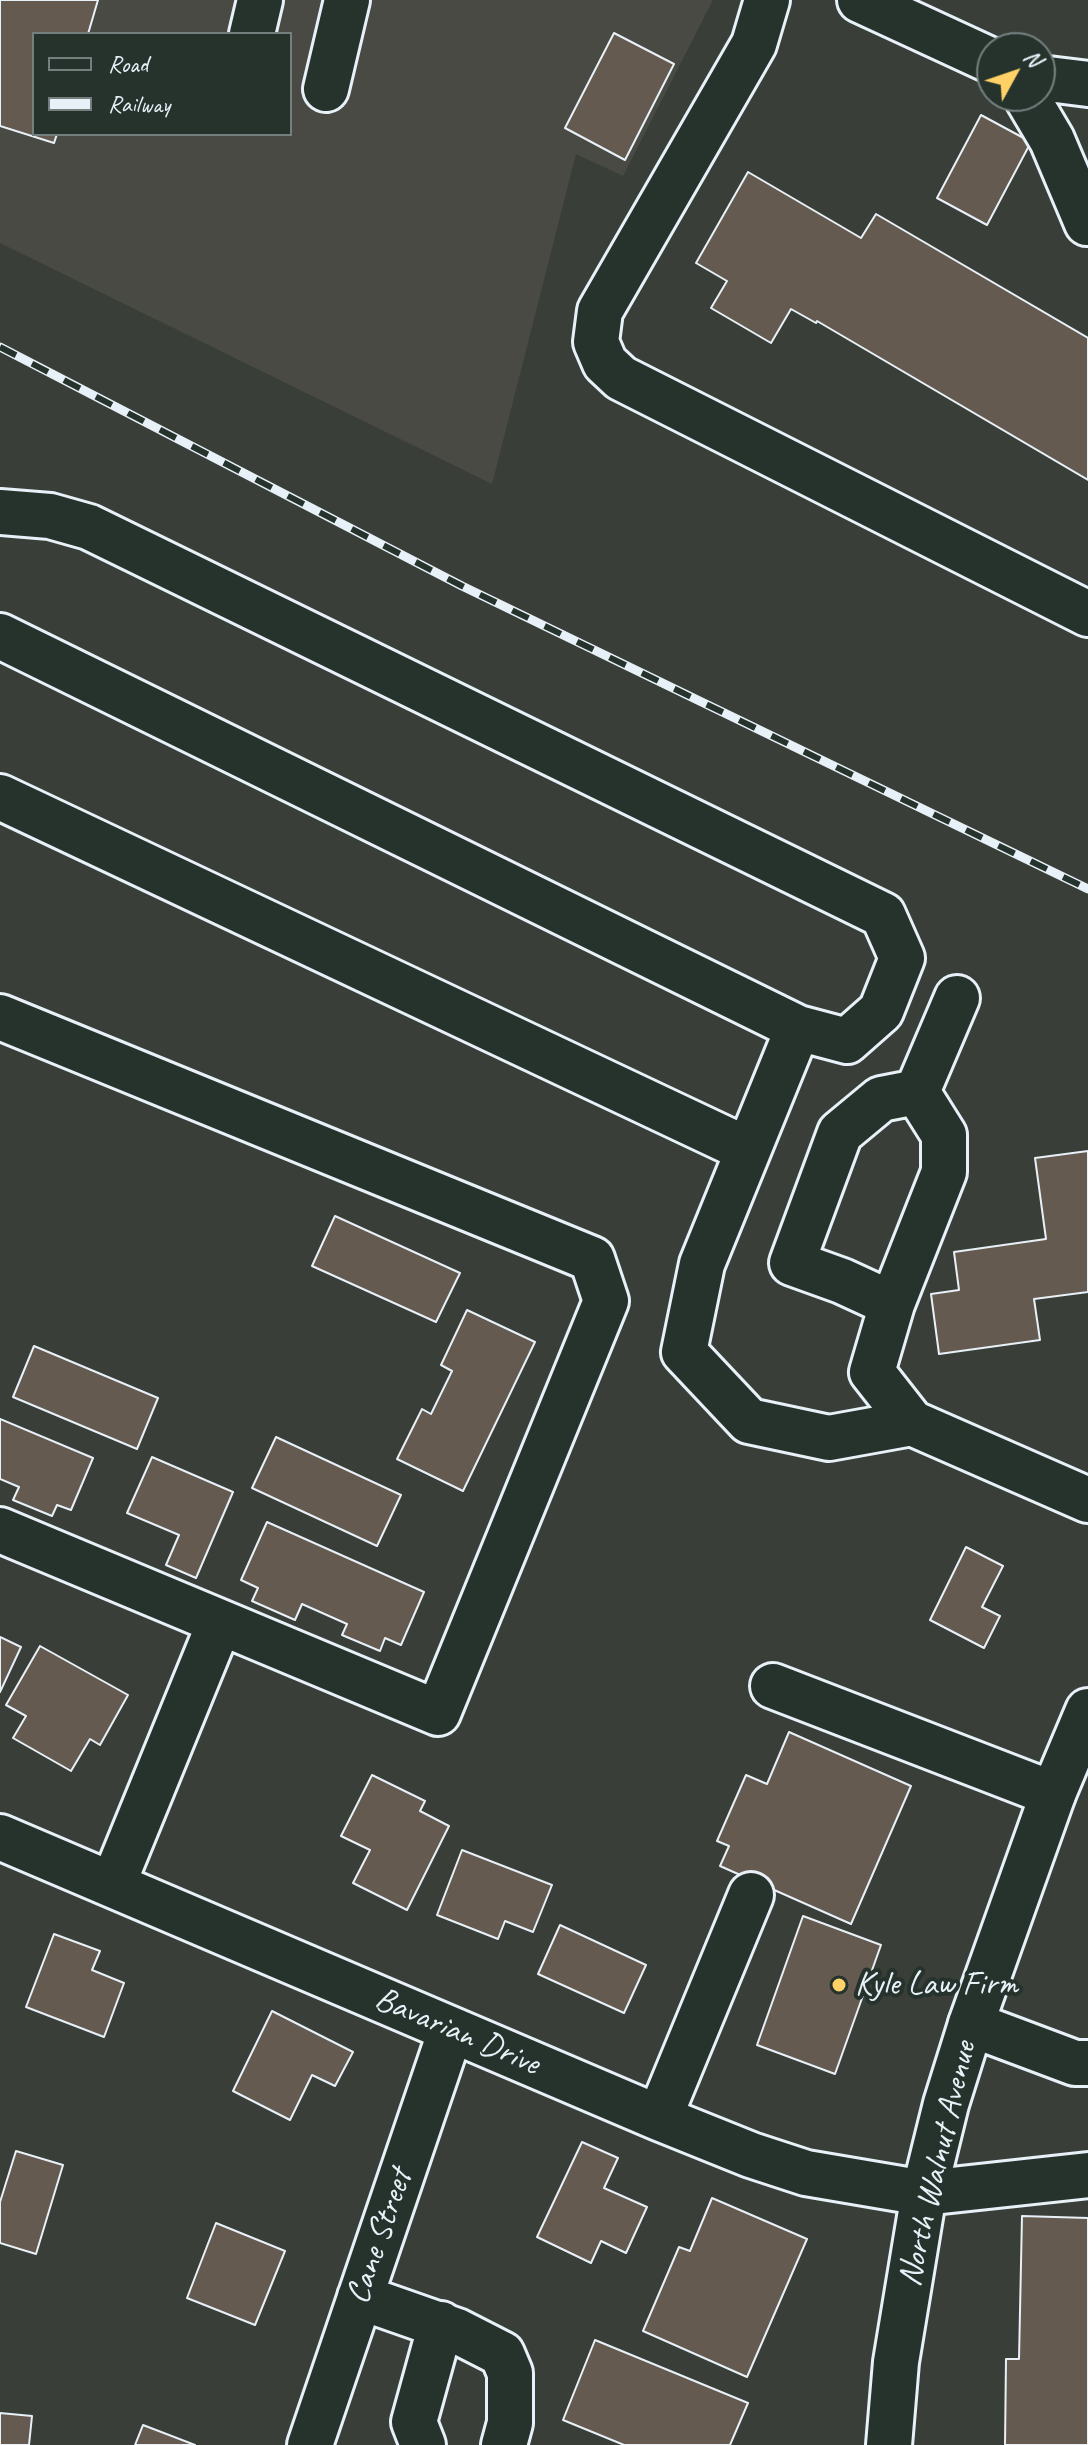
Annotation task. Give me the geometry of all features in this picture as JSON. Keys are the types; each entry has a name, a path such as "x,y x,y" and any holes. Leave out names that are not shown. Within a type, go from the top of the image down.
{"street":[{"path":"252,32 260,0"},
{"path":"326,89 347,0"},
{"path":"767,0 754,44 600,311 596,342 605,363 621,378 1088,614"},
{"path":"860,0 976,54"},
{"path":"1056,80 1088,84"},
{"path":"1035,112 1052,140 1087,223"},
{"path":"0,512 50,516 89,527 883,915 902,958 881,1011 847,1041 798,1028 0,636"},
{"path":"0,797 748,1150"},
{"path":"917,1092 957,998"},
{"path":"0,1017 592,1259 606,1301 438,1713 0,1530"},
{"path":"798,1028 702,1264 684,1352 749,1421 829,1438 912,1423"},
{"path":"917,1092 944,1135 944,1172 892,1304 872,1372 912,1423 1088,1500"},
{"path":"892,1304 792,1263 840,1133 881,1099 917,1092"},
{"path":"113,1884 220,1622"},
{"path":"773,1686 1053,1794"},
{"name":"North Walnut Avenue","path":"889,2445 896,2362 924,2193 946,2104 971,2024 1053,1794 1088,1711"},
{"name":"Bavarian Drive","path":"0,1837 659,2118 751,2155 806,2173 924,2193 1088,2175"},
{"path":"659,2118 751,1895"},
{"path":"971,2024 1075,2063 1088,2063"},
{"name":"Cane Street","path":"310,2445 451,2030"},
{"path":"360,2297 441,2324 502,2354 510,2373 510,2423 504,2445"},
{"path":"423,2445 414,2422 441,2324"}],"shaded area":[{"path":"0,0 713,0 623,176 576,154 492,484 0,243"}],"building":[{"path":"0,0 98,0 89,32 32,32 32,136 56,136 54,143 0,126"},
{"path":"614,33 674,64 625,160 565,128"},
{"path":"981,115 1031,142 987,225 937,198"},
{"path":"748,172 861,238 876,214 1088,338 1088,480 817,321 791,309 771,343 711,308 727,281 696,263"},
{"path":"1088,1151 1088,1292 1034,1299 1040,1340 939,1354 931,1294 959,1290 954,1252 1046,1239 1035,1158"},
{"path":"335,1216 460,1273 436,1322 312,1266"},
{"path":"467,1310 535,1342 463,1491 397,1459 422,1409 431,1414 452,1371 441,1365"},
{"path":"34,1346 158,1398 137,1449 13,1397"},
{"path":"0,1419 93,1458 71,1510 57,1505 52,1516 13,1500 19,1487 0,1479"},
{"path":"276,1437 401,1495 377,1546 252,1488"},
{"path":"152,1457 233,1492 196,1578 166,1565 179,1535 127,1513"},
{"path":"267,1522 424,1592 401,1645 385,1638 380,1651 342,1635 347,1624 302,1604 295,1620 252,1601 258,1588 241,1580"},
{"path":"966,1547 1003,1566 982,1607 1000,1616 984,1648 930,1620"},
{"path":"0,1637 21,1647 0,1692"},
{"path":"40,1646 128,1695 100,1745 90,1739 71,1771 13,1738 26,1716 6,1705"},
{"path":"789,1732 911,1786 851,1924 720,1866 729,1846 717,1841 746,1775 767,1784"},
{"path":"372,1775 425,1801 420,1811 449,1826 407,1910 353,1883 370,1850 341,1836"},
{"path":"462,1850 552,1885 533,1932 505,1921 498,1939 437,1915"},
{"path":"803,1916 881,1945 835,2074 757,2045"},
{"path":"560,1925 646,1965 624,2013 538,1974"},
{"path":"54,1934 100,1951 92,1970 124,1983 104,2037 26,2007"},
{"path":"272,2011 353,2052 335,2086 312,2075 290,2120 233,2091"},
{"path":"582,2142 618,2158 604,2188 647,2207 626,2253 601,2241 591,2263 537,2237"},
{"path":"16,2151 63,2165 36,2254 0,2243 0,2202"},
{"path":"712,2198 807,2239 747,2377 643,2331 679,2247 690,2251"},
{"path":"1022,2216 1088,2218 1088,2445 1005,2445 1006,2359 1019,2359"},
{"path":"216,2223 285,2251 255,2325 187,2298"},
{"path":"595,2340 748,2403 730,2445 624,2445 563,2420"},
{"path":"0,2413 32,2416 29,2445 0,2445"},
{"path":"143,2425 195,2445 135,2445"}],"railway":[{"path":"0,347 462,586 1088,889"}],"place":[{"name":"Kyle Law Firm","path":"839,1985"}]}
